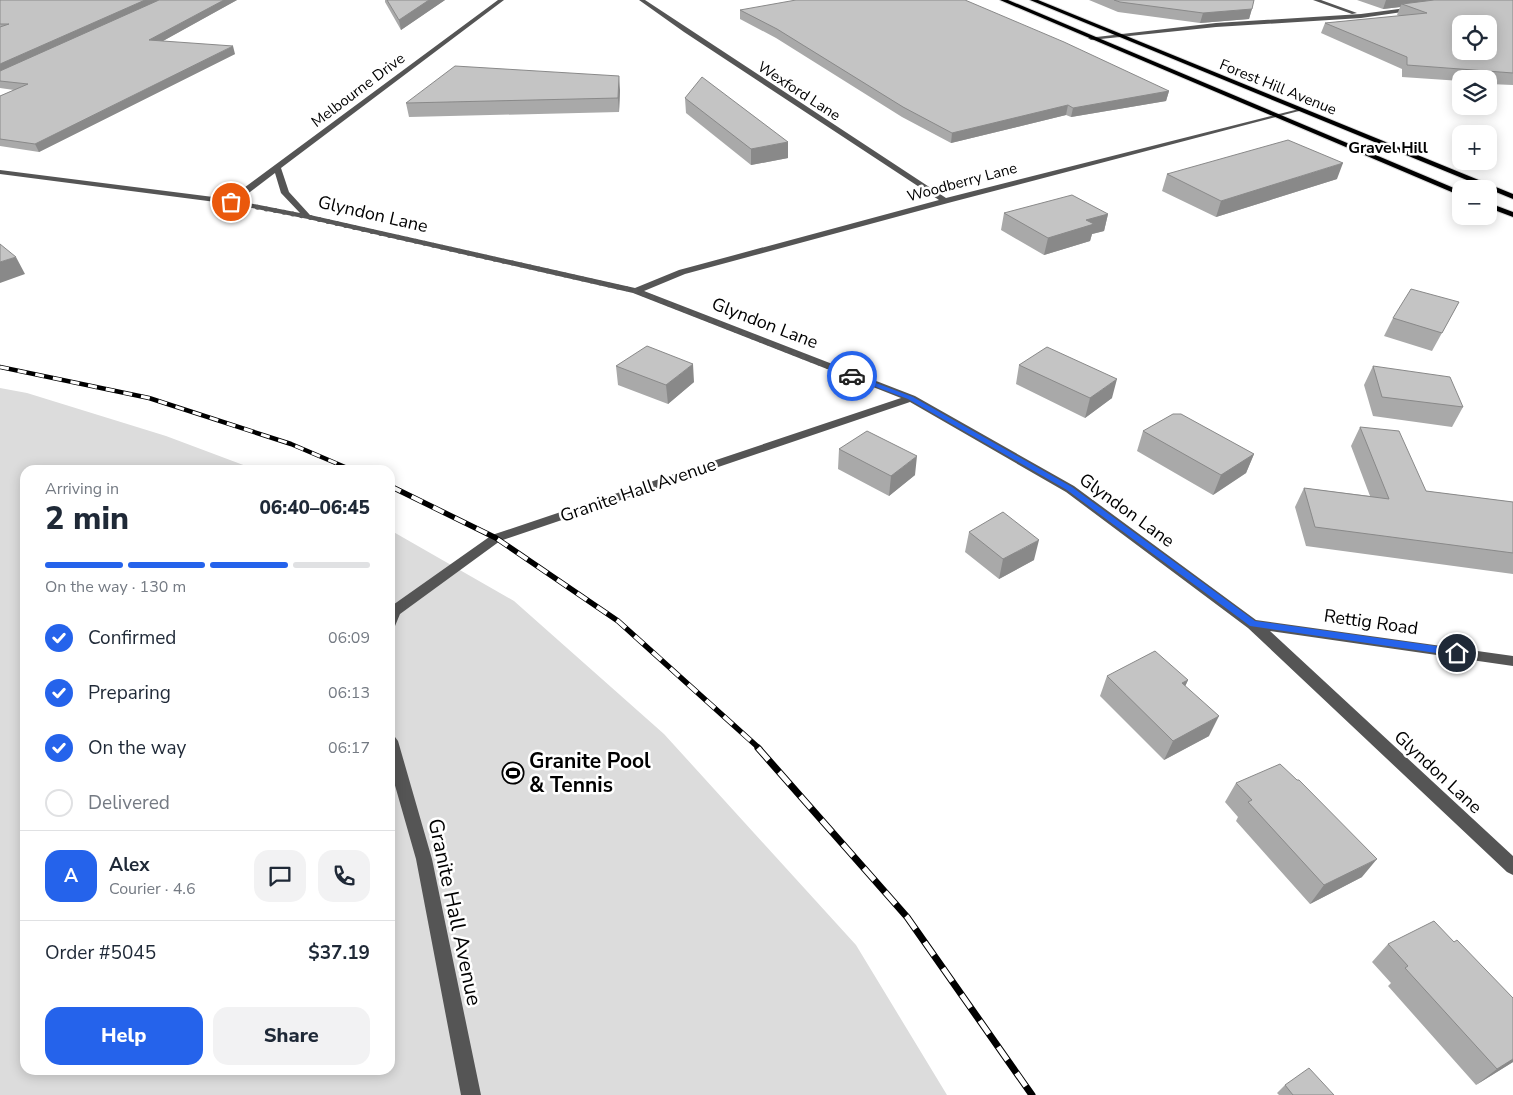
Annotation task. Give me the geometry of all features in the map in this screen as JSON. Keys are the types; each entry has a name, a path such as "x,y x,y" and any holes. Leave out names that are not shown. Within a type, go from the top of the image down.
{"main road":[{"name":"Forest Hill Avenue","path":"1003,0 1452,190"},
{"name":"Forest Hill Avenue","path":"1033,0 1513,198"},
{"path":"1497,208 1513,215"}],"street":[{"name":"Melbourne Drive","path":"231,202 501,0"},
{"name":"Wexford Lane","path":"642,0 694,37 945,200"},
{"path":"1316,0 1361,16"},
{"path":"1091,38 1216,25 1361,16 1419,9"},
{"name":"Woodberry Lane","path":"636,291 682,272 945,200 1297,110"},
{"path":"276,168 285,193 308,217"},
{"name":"Glyndon Lane","path":"0,172 231,202 308,217 636,291 911,398 1070,489 1253,624 1513,866"},
{"name":"Granite Hall Avenue","path":"395,610 496,538 911,398"},
{"name":"Rettig Road","path":"1253,624 1513,661"},
{"name":"Granite Hall Avenue","path":"395,758 424,859 471,1095"}],"shaded area":[{"name":"Granite Pool & Tennis","path":"0,388 27,393 166,436 244,465 20,465 20,1075 395,1075 395,533 514,601 664,734 856,945 947,1095 0,1095"}],"building":[{"path":"0,0 145,0 0,64 0,27 9,24 0,24"},
{"path":"159,0 224,0 149,40 233,46 35,144 0,139 0,96 28,84 0,81 0,71"},
{"path":"387,0 429,0 399,20"},
{"path":"796,0 965,0 1064,42 1169,91 1073,108 1068,105 952,133 903,107 777,29 740,10"},
{"path":"1114,0 1254,0 1252,9 1203,13"},
{"path":"1434,0 1513,0 1513,73 1497,72 1497,70 1407,65 1407,57 1325,23 1427,13 1402,4"},
{"path":"455,66 619,76 618,98 406,103"},
{"path":"702,77 788,142 751,149 685,98"},
{"path":"1288,140 1343,163 1221,201 1167,174"},
{"path":"1072,195 1108,214 1086,220 1094,224 1048,238 1004,213"},
{"path":"0,244 16,257 0,262"},
{"path":"1411,289 1459,302 1442,333 1393,318"},
{"path":"647,346 693,364 666,385 616,366"},
{"path":"1047,347 1117,379 1090,398 1019,365"},
{"path":"1373,366 1450,377 1463,407 1382,397"},
{"path":"1173,414 1181,414 1254,454 1221,475 1143,431"},
{"path":"1360,427 1399,431 1426,491 1513,502 1513,553 1315,527 1304,488 1389,499"},
{"path":"867,431 917,456 891,476 839,449"},
{"path":"1003,512 1039,540 1003,559 969,532"},
{"path":"1155,651 1188,680 1182,683 1219,716 1173,741 1107,676"},
{"path":"1280,764 1299,780 1377,859 1324,885 1248,802 1252,800 1236,783"},
{"path":"1434,921 1454,942 1457,940 1513,998 1513,1059 1497,1069 1405,968 1408,966 1388,944"},
{"path":"1309,1068 1334,1095 1293,1095 1285,1085"}],"railway":[{"path":"0,367 149,398 291,444 340,465"},
{"path":"395,488 496,538 618,621 760,749"},
{"path":"758,748 907,917 1032,1095"}],"way so far":[{"path":"231,202 308,217 636,291 852,376"}],"place":[{"name":"Granite Pool & Tennis","path":"513,773"}],"district":[{"name":"Gravel Hill","path":"1388,147"}],"route":[{"path":"852,376 911,398 1070,489 1253,624 1457,653"}]}
